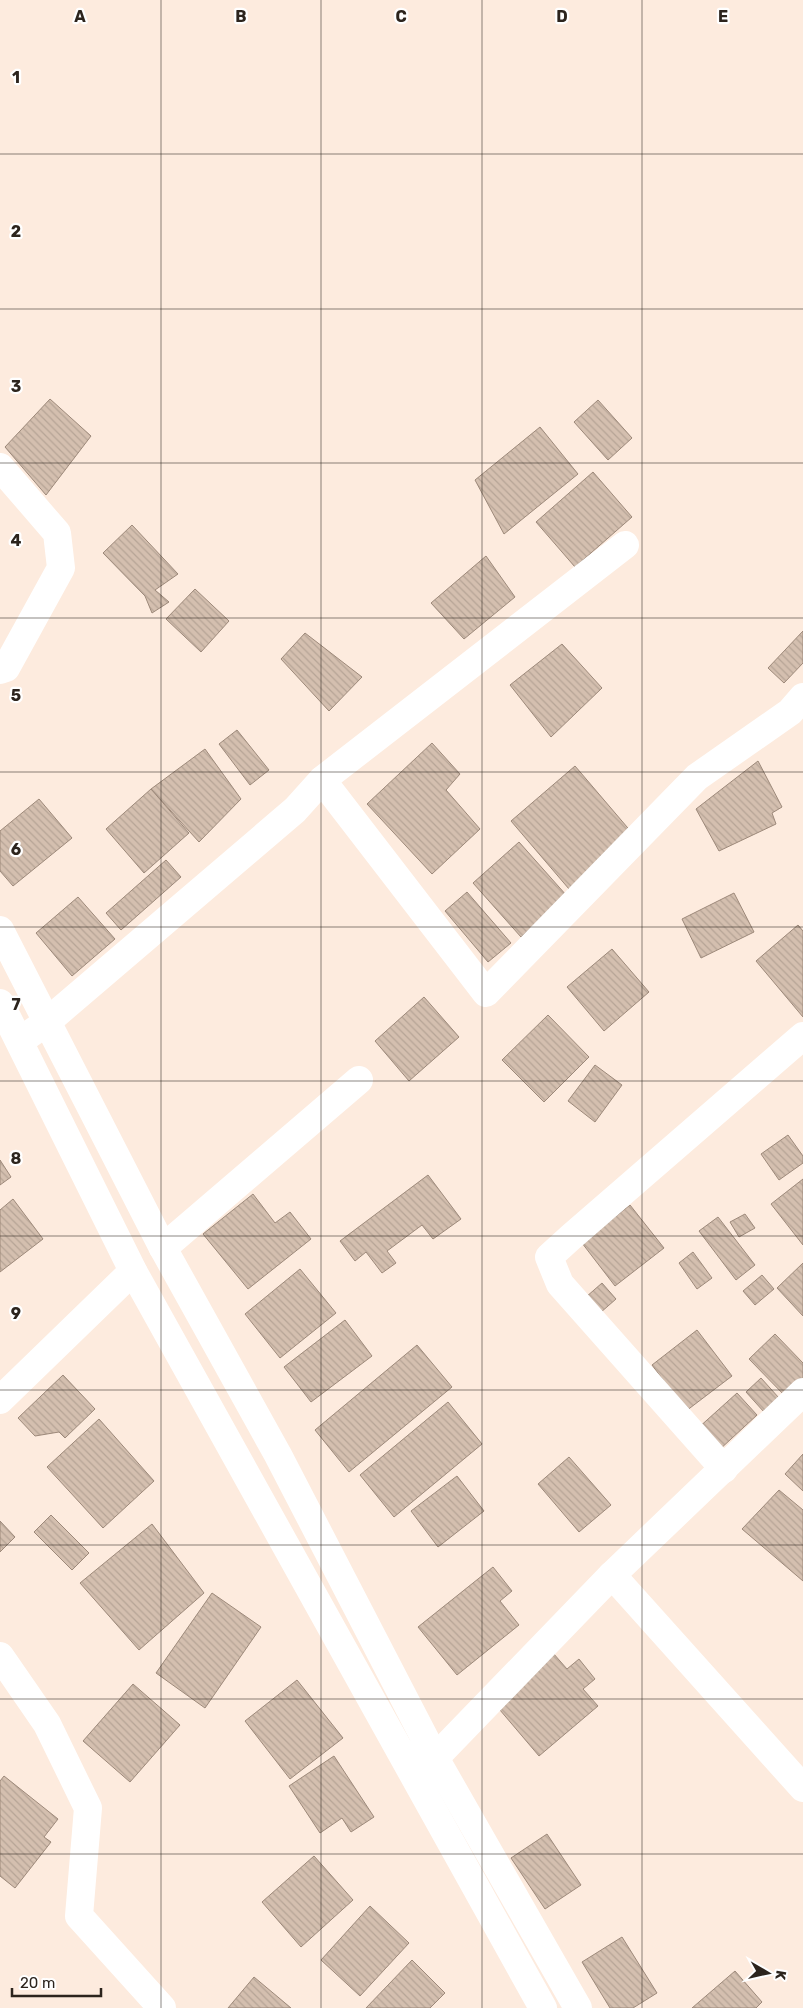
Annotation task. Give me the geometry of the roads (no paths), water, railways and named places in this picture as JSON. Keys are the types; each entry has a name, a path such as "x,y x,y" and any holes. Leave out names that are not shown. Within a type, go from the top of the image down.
{"main road":[{"path":"0,466 58,533 61,568 6,668 0,670"},
{"path":"20,1041 48,1021 295,810 322,780 625,545"},
{"path":"322,780 486,993 697,777 790,712 803,697"},
{"path":"0,930 163,1248 278,1455 435,1758 578,2008"},
{"path":"0,1003 132,1271 543,2008"},
{"path":"724,1469 560,1284 549,1257 803,1036"},
{"path":"163,1248 359,1080"},
{"path":"0,1400 132,1271"},
{"path":"435,1758 612,1575 803,1392"},
{"path":"612,1575 803,1788"},
{"path":"0,1656 47,1724 88,1808 79,1916 162,2008"},
{"path":"401,1752 435,1758"}]}
